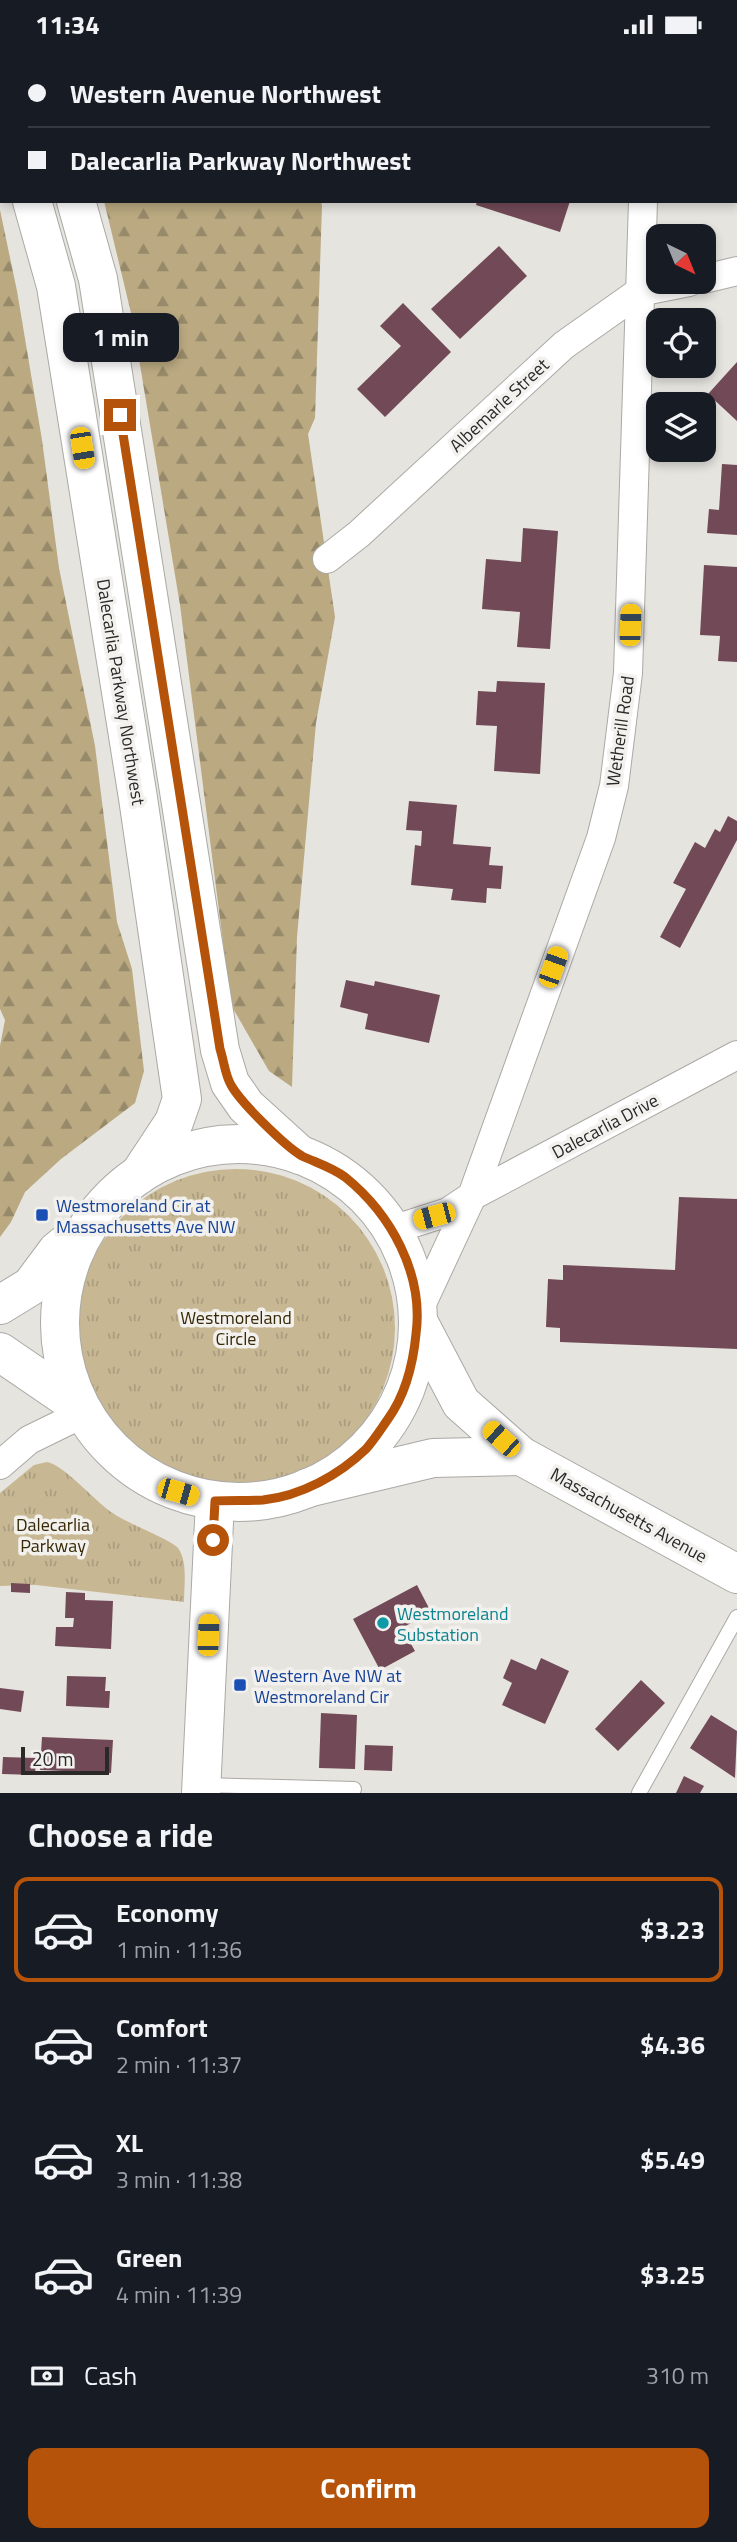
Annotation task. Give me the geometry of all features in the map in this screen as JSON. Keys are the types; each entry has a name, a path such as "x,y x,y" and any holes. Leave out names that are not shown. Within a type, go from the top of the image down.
{"main road":[{"name":"Dalecarlia Parkway Northwest","path":"33,203 56,286 138,798 182,1099 174,1122 139,1175"},
{"path":"77,203 98,279 220,1049 230,1083 246,1106 300,1155"},
{"path":"257,1145 300,1155 328,1166 343,1176 375,1207 392,1230 409,1268 418,1316 413,1364 398,1406 367,1447 340,1471 307,1488 265,1500 215,1501 178,1492 136,1470 102,1439 81,1410 64,1361 60,1319 67,1273 91,1223 107,1203 139,1175 181,1154 203,1148 257,1145"},
{"path":"0,1304 31,1286 57,1251 91,1223"},
{"name":"Massachusetts Avenue","path":"418,1316 461,1403 521,1456 737,1574"},
{"path":"0,1352 81,1410"},
{"name":"Massachusetts Avenue","path":"307,1488 433,1458 521,1456"},
{"path":"201,1789 215,1501"}],"street":[{"name":"Wetherill Road","path":"472,1196 601,838 614,786 628,673 643,203"},
{"path":"716,276 737,271"},
{"name":"Albemarle Street","path":"327,559 359,534 564,345 639,292 646,291"},
{"name":"Dalecarlia Drive","path":"392,1230 448,1212 472,1196 737,1055"},
{"path":"418,1316 472,1196"},
{"path":"0,1465 29,1440 81,1410"}],"lane":[{"path":"639,1793 737,1617"},
{"path":"201,1789 354,1789"}],"green space":[{"path":"104,203 321,203 315,418 308,434 335,617 316,723 297,937 292,1087 269,1071 231,1005 180,605 132,317"},
{"path":"0,210 17,291 42,440 59,568 95,746 117,922 132,969 144,1071 135,1103 61,1159 25,1192 11,1222 0,1237 0,1046 5,1020 0,1009"},
{"name":"Westmoreland Circle","path":"236,1169 267,1172 297,1181 324,1196 349,1215 368,1240 383,1267 392,1297 395,1328 392,1359 383,1389 368,1416 349,1441 324,1460 297,1475 267,1484 236,1487 205,1484 175,1475 148,1460 123,1441 104,1416 89,1389 80,1359 77,1328 80,1297 89,1267 104,1240 123,1215 148,1196 175,1181 205,1172"},
{"name":"Dalecarlia Parkway","path":"47,1462 70,1476 111,1512 178,1548 184,1567 184,1602 36,1585 0,1586 0,1493 34,1465"}],"building":[{"path":"476,203 569,203 560,232"},
{"path":"499,246 527,276 460,339 431,309"},
{"path":"403,303 451,352 385,417 357,389 401,346 380,326"},
{"path":"737,362 737,421 716,401 716,392 710,392"},
{"path":"722,464 737,465 737,535 707,533 709,509 719,510"},
{"path":"523,528 558,531 550,649 517,647 520,612 482,609 486,559 521,562"},
{"path":"704,565 737,567 737,662 718,661 720,636 700,635"},
{"path":"497,681 545,683 540,774 494,771 497,726 476,725 478,691 496,692"},
{"path":"409,801 457,805 453,844 491,847 489,865 503,866 501,889 487,888 486,903 451,900 453,889 411,885 415,845 421,846 422,831 406,830"},
{"path":"728,816 737,821 737,840 680,948 660,937 686,889 673,883 695,842 705,848 715,829 720,832"},
{"path":"346,980 374,986 375,981 440,995 429,1043 365,1029 368,1014 340,1007"},
{"path":"679,1197 737,1199 737,1349 560,1342 560,1328 546,1327 548,1279 563,1280 563,1265 675,1270"},
{"path":"11,1583 30,1584 30,1593 11,1592"},
{"name":"Westmoreland Substation","path":"417,1585 431,1612 402,1628 415,1651 380,1670 353,1619"},
{"path":"66,1592 85,1593 85,1600 113,1601 111,1649 55,1646 56,1627 73,1627 74,1618 65,1618"},
{"path":"541,1658 569,1671 545,1724 502,1705 512,1683 503,1678 511,1659 536,1670"},
{"path":"67,1676 106,1677 105,1691 110,1691 109,1708 66,1706"},
{"path":"641,1680 665,1703 618,1751 595,1729"},
{"path":"0,1688 24,1691 21,1712 0,1709"},
{"path":"321,1713 357,1715 355,1769 319,1768"},
{"path":"711,1715 737,1731 735,1778 690,1748"},
{"path":"42,1737 113,1740 111,1773 40,1770"},
{"path":"365,1745 393,1746 392,1771 364,1770"},
{"path":"3,1757 36,1758 35,1775 2,1774"},
{"path":"684,1776 704,1786 700,1793 676,1793"}],"place":[{"name":"Westmoreland Cir at Massachusetts Ave NW","path":"42,1215"},
{"name":"Westmoreland Substation","path":"383,1623"},
{"name":"Western Ave NW at Westmoreland Cir","path":"240,1685"}],"route":[{"path":"120,415 220,1049 230,1083 246,1106 300,1155 328,1166 343,1176 375,1207 392,1230 402,1250 415,1289 418,1312 413,1364 398,1406 367,1447 340,1471 307,1488 265,1500 215,1501 213,1540"}]}
